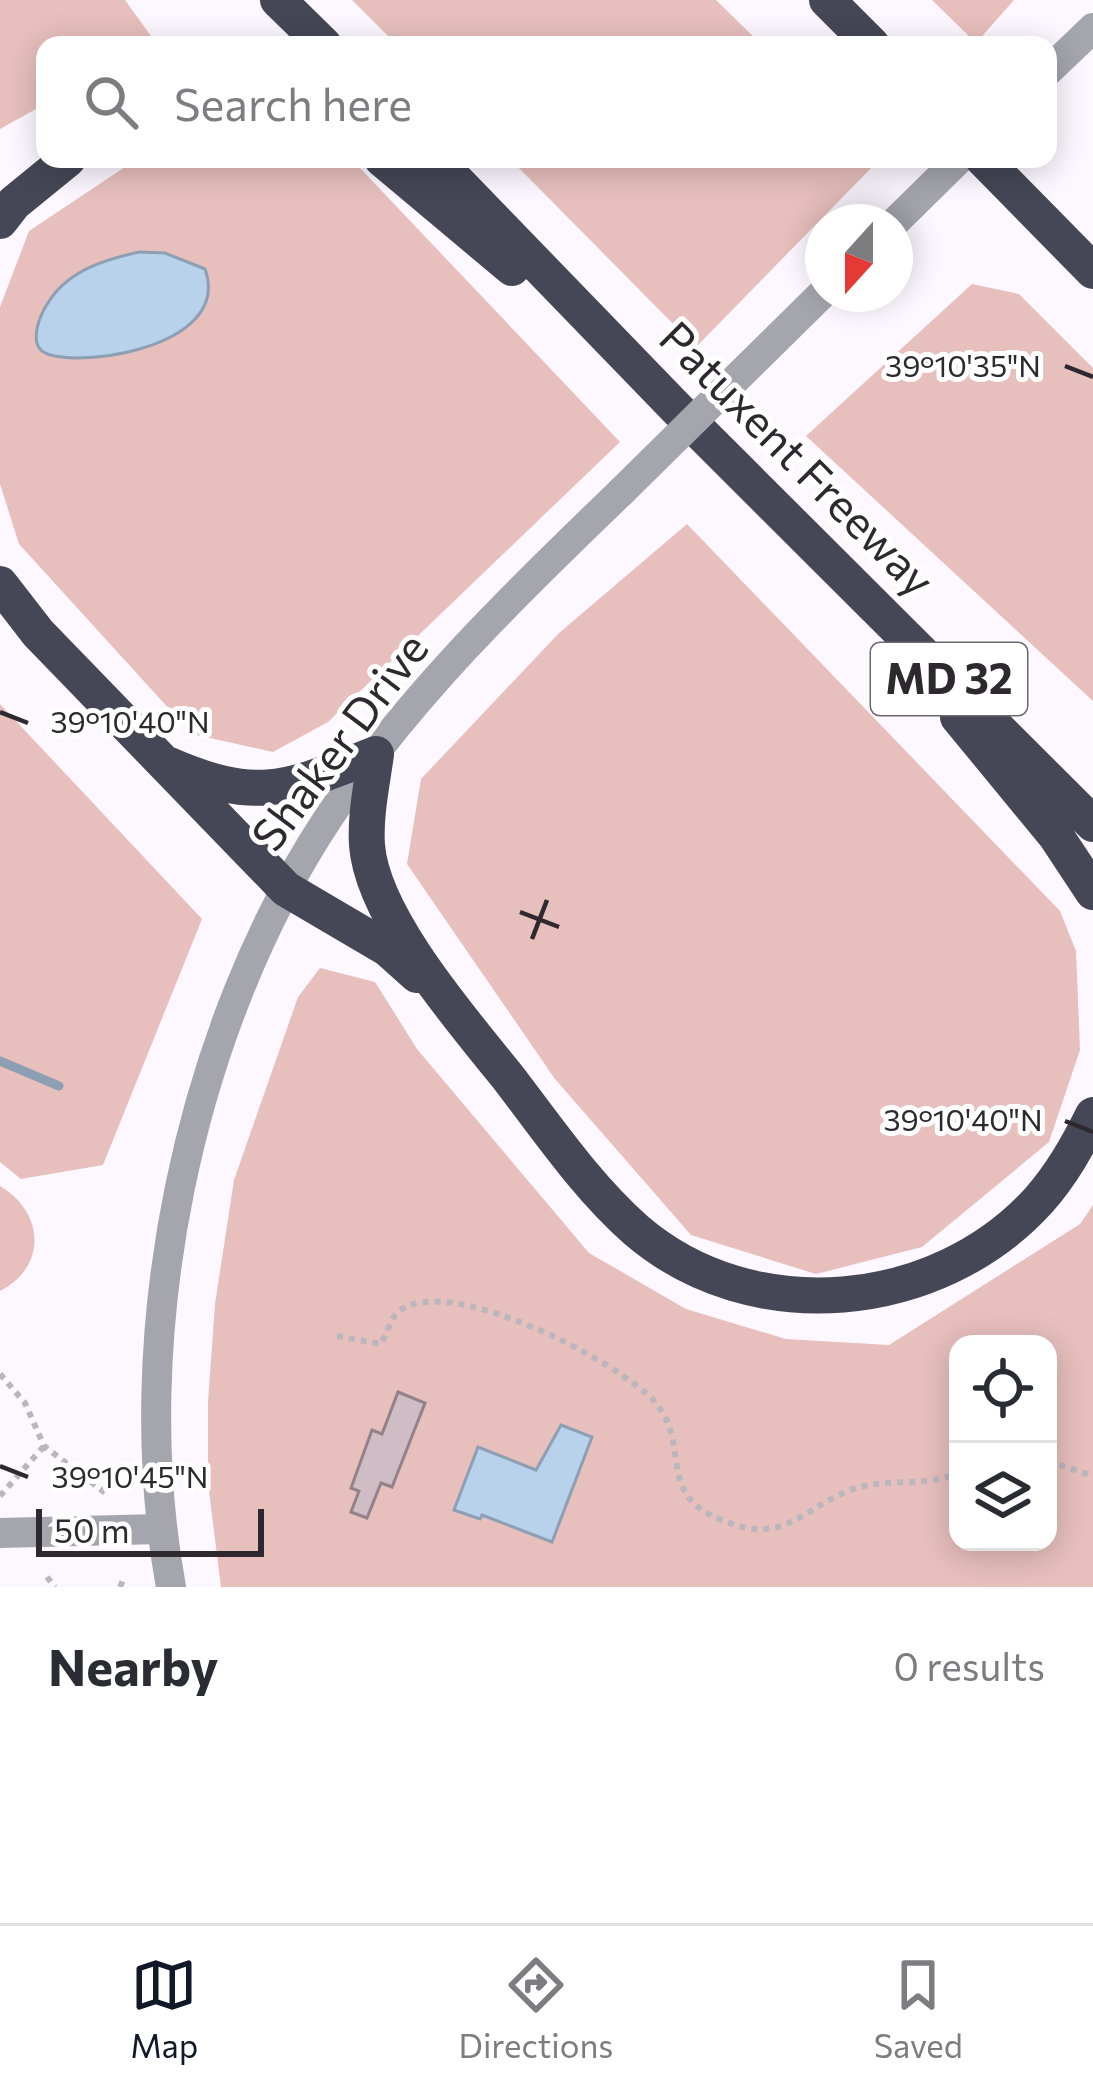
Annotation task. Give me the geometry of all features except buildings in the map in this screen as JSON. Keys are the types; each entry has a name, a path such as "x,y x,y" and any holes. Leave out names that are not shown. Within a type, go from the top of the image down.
{"highway":[{"path":"278,0 314,36"},
{"path":"0,221 14,203 57,168"},
{"path":"393,168 679,411"},
{"name":"Patuxent Freeway","path":"444,168 679,411 1093,824"},
{"path":"992,168 1093,271"},
{"path":"1039,216 1093,260"},
{"path":"806,534 1056,836 1093,892"},
{"path":"0,584 38,633 286,889 388,949 451,1006"},
{"path":"167,764 208,782 260,790 376,754 367,848 375,879 390,914 451,1006 597,1191 638,1232 726,1280 769,1292 866,1294 911,1283 961,1262 1039,1201 1072,1158 1093,1115"}],"street":[{"path":"1057,62 1093,28"},
{"path":"913,204 949,168"},
{"name":"Shaker Drive","path":"171,1587 160,1529 157,1351 165,1264 205,1092 231,1016 286,889 329,817 376,754 526,584 805,311"},
{"path":"0,1533 160,1529"}],"path":[{"path":"337,1336 381,1344 397,1312 416,1304 494,1312 543,1330 584,1351 656,1403 671,1428 679,1486 695,1506 724,1521 761,1530 791,1526 850,1490 886,1483 923,1484 949,1476"},
{"path":"0,1374 25,1403 44,1447 108,1495"},
{"path":"0,1496 44,1447"},
{"path":"1057,1464 1093,1475"},
{"path":"47,1576 55,1587"},
{"path":"120,1587 125,1576"}],"shaded area":[{"path":"0,0 125,0 151,36 36,36 36,109 0,129"},
{"path":"352,0 716,0 753,36 388,36"},
{"path":"932,0 1014,0 982,36 969,36"},
{"path":"124,168 360,168 620,442 328,722 273,752 192,734 19,544 0,484 0,307 29,231"},
{"path":"519,168 871,168 836,204 805,204 805,236 696,347"},
{"path":"972,284 1019,294 1093,368 1093,701 806,436"},
{"path":"687,524 1060,911 1076,951 1080,1050 1049,1142 922,1247 816,1274 691,1235 555,1079 407,864 421,779 559,633"},
{"path":"0,704 202,919 103,1165 21,1179 0,1162"},
{"path":"320,968 375,982 417,1049 589,1253 686,1309 786,1339 889,1345 1080,1224 1093,1205 1093,1587 221,1587 208,1483 208,1402 215,1304 234,1180 298,997"},
{"path":"0,1186 25,1210 34,1239 26,1268 0,1291"}],"water":[{"path":"139,252 165,253 205,269 207,297 194,320 171,337 108,356 53,356 40,349 36,339 39,321 64,284 99,263"},
{"path":"561,1425 592,1437 552,1542 482,1515 480,1519 454,1510 478,1447 536,1470"}],"waterway":[{"path":"0,1061 59,1086"}]}
